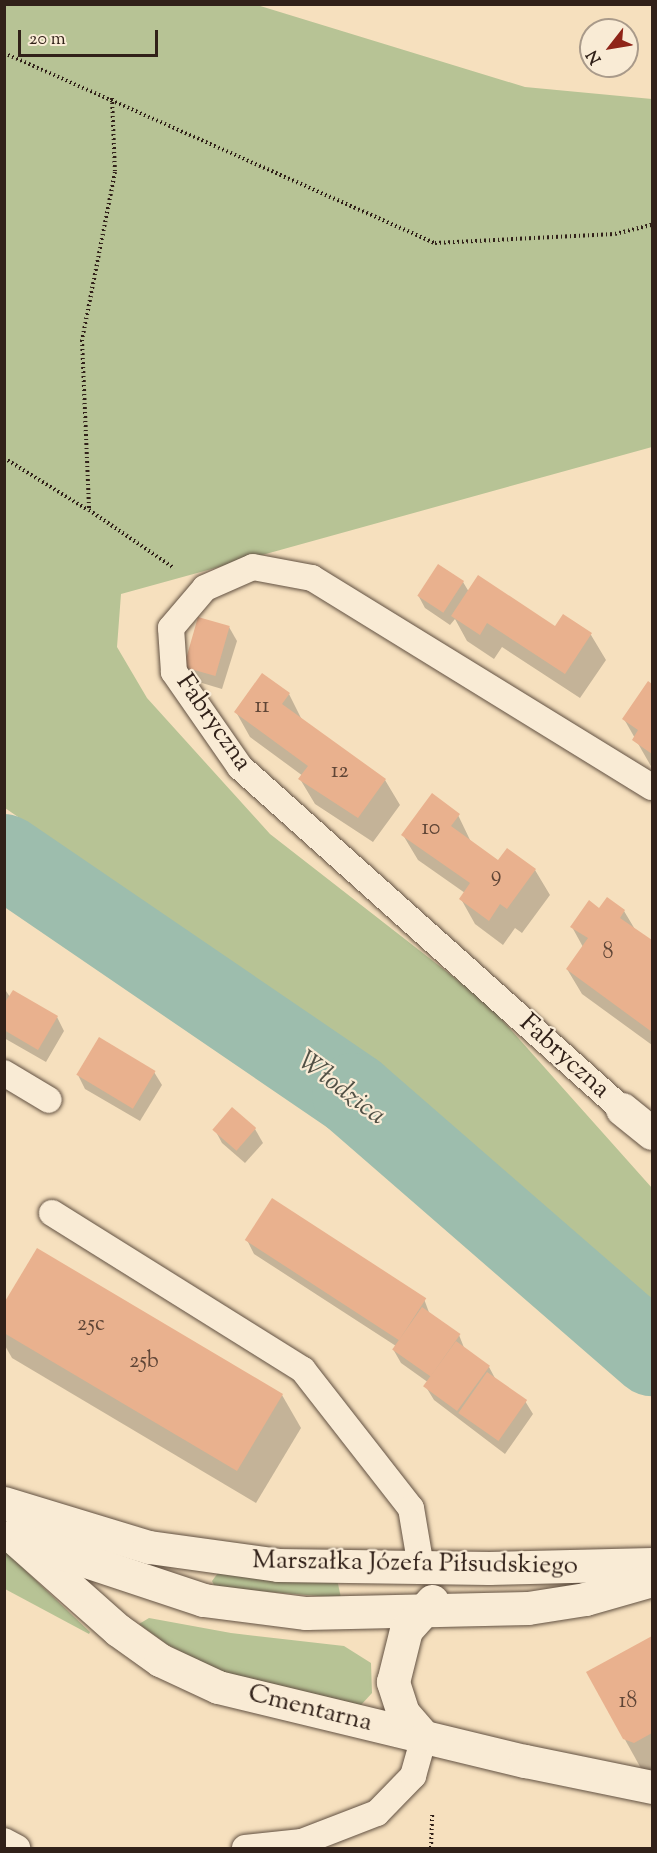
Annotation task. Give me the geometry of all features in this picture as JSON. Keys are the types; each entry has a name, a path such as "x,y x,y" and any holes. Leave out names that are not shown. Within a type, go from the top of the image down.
{"street":[{"path":"622,1109 652,1133"},
{"name":"Marszałka Józefa Piłsudskiego","path":"4,1503 149,1548 278,1565 421,1568 614,1567 652,1564"},
{"name":"Marszałka Józefa Piłsudskiego","path":"8,1534 203,1600 306,1613 528,1608 585,1599 652,1580"},
{"name":"Cmentarna","path":"8,1534 118,1630 160,1660 218,1686 424,1737 652,1787"},
{"path":"424,1737 403,1713 393,1682 406,1630 437,1595 457,1586 545,1584 614,1567"}],"lane":[{"name":"Fabryczna","path":"622,1109 240,767 174,672 171,628 205,588 253,567 312,578 652,787"},
{"path":"4,1073 50,1100"},
{"path":"52,1213 303,1371 411,1508 421,1568"},
{"path":"244,1848 302,1842 377,1813 413,1776 424,1737"},
{"path":"4,1841 17,1848"}],"path":[{"path":"4,53 112,98 435,243 615,234 652,225"},
{"path":"89,510 82,340 115,172 112,98"},
{"path":"4,458 89,510 205,588"}],"green space":[{"path":"4,5 257,5 525,87 652,99 652,447 121,594 117,647 147,698 270,834 487,1003 652,1188 652,1311 380,1065 5,808"},
{"path":"4,1550 90,1632 89,1634 5,1589"},
{"path":"218,1573 337,1579 341,1598 215,1587 212,1581"},
{"path":"149,1618 231,1633 344,1646 371,1663 372,1693 361,1705 222,1672 168,1645 139,1624"}],"building":[{"path":"438,564 464,581 443,613 417,596"},
{"path":"478,575 555,626 563,614 592,633 565,674 487,623 480,635 451,616"},
{"path":"198,617 230,626 215,676 184,667"},
{"path":"262,673 290,693 282,704 386,779 358,818 298,779 308,766 234,712"},
{"path":"648,681 652,684 652,754 632,740 638,730 622,719"},
{"path":"432,793 460,814 451,826 498,860 507,848 536,869 507,909 500,904 489,921 459,899 470,883 401,835"},
{"path":"607,897 625,910 620,918 652,940 652,1032 566,969 588,938 570,927 589,900 599,908"},
{"path":"13,990 58,1016 38,1050 4,1030 4,1004"},
{"path":"99,1037 156,1071 133,1109 76,1075"},
{"path":"232,1107 256,1128 236,1151 212,1130"},
{"path":"272,1198 426,1298 399,1340 245,1240"},
{"path":"37,1248 283,1394 237,1471 4,1333 4,1303"},
{"path":"422,1307 461,1334 431,1377 392,1350"},
{"path":"456,1341 490,1366 457,1411 423,1386"},
{"path":"487,1372 527,1400 498,1441 458,1413"},
{"path":"652,1636 652,1733 634,1743 623,1739 586,1672"}],"waterway":[{"name":"Włodzica","path":"4,856 354,1095 652,1354"}]}
